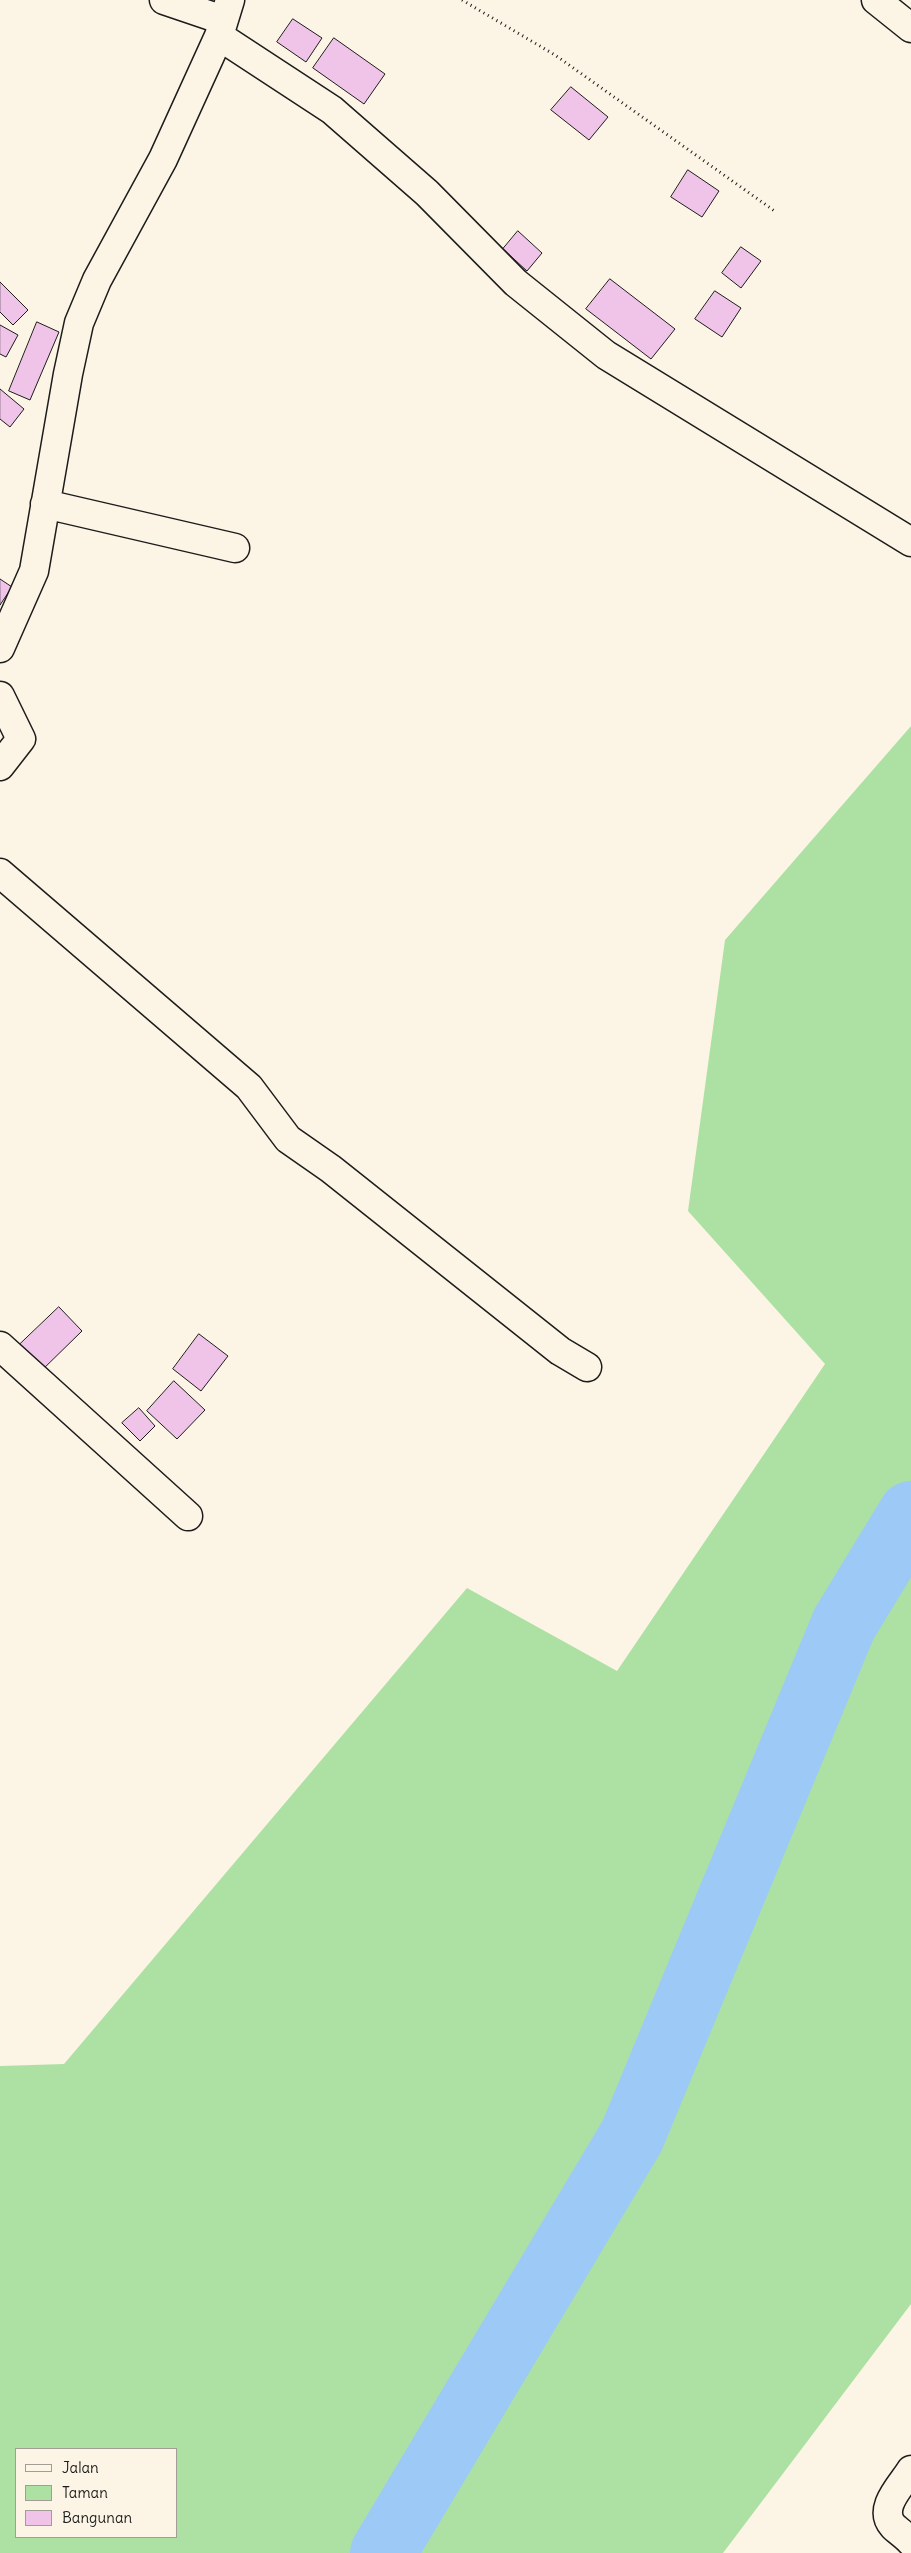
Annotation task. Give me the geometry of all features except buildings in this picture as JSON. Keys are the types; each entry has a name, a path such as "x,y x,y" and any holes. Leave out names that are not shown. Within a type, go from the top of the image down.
{"street":[{"path":"164,0 224,19 427,193 516,283 606,355 911,542"},
{"path":"876,0 911,28"},
{"path":"0,648 34,571 80,323 97,280 163,159 224,19"},
{"path":"45,504 235,548"},
{"path":"0,696 21,739 0,766"},
{"path":"0,873 249,1087 288,1139 330,1169 560,1351 587,1367"},
{"path":"0,1346 188,1516"},
{"path":"911,2470 888,2505 888,2514 892,2525 911,2542"}],"path":[{"path":"462,0 555,55 776,212"}],"green space":[{"path":"911,726 911,2304 723,2553 0,2553 0,2066 64,2064 467,1588 617,1671 825,1364 688,1211 725,940"}],"waterway":[{"path":"383,2553 632,2136 844,1624 911,1514"}]}
